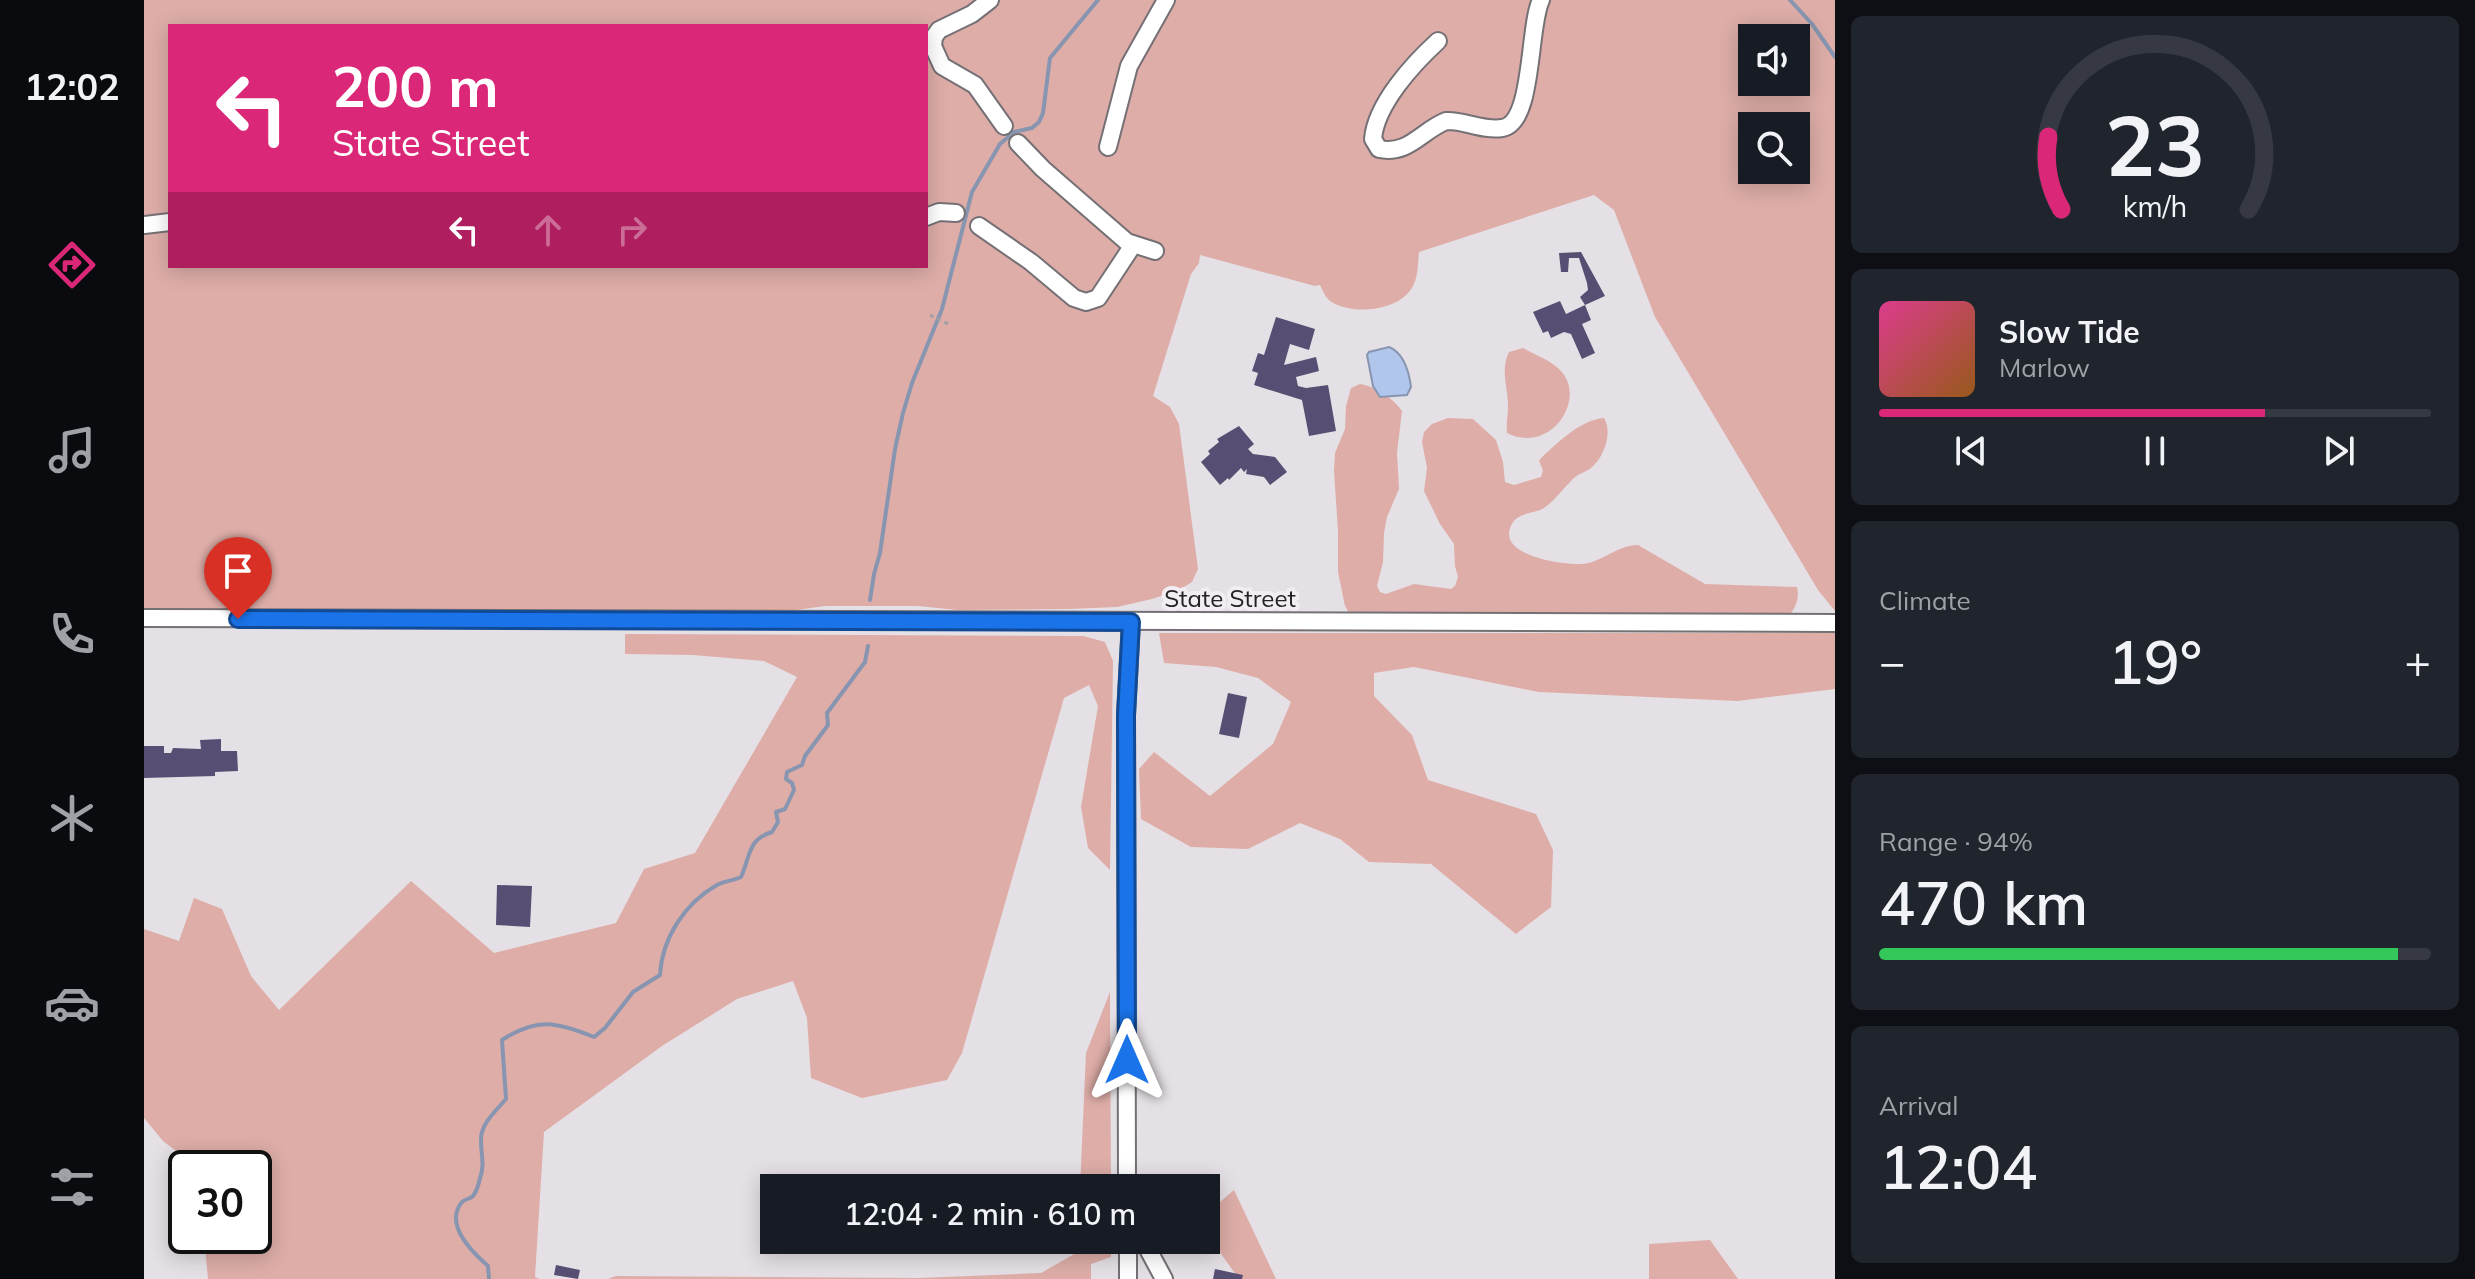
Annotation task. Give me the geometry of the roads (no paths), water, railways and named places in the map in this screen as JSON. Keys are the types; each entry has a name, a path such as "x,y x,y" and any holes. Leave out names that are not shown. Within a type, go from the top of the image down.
{"street":[{"path":"990,0 972,14 939,30 933,46 942,66 975,85 1004,126"},
{"path":"1108,147 1129,66 1166,0"},
{"path":"1438,41 1405,74 1379,117 1373,139 1379,149 1405,148 1446,121 1497,128 1515,122 1524,99 1535,15 1541,0"},
{"path":"1018,143 1043,169 1133,245 1155,251"},
{"path":"928,216 939,212 956,213"},
{"path":"144,225 168,222"},
{"path":"979,226 1031,262 1074,298 1086,302 1098,298 1133,245"},
{"name":"State Street","path":"144,618 1835,623"},
{"path":"1127,1174 1126,715 1131,622"},
{"path":"1128,1254 1128,1279"},
{"path":"1151,1254 1164,1279"}],"water":[{"path":"1389,347 1402,358 1407,369 1411,387 1407,395 1380,397 1373,386 1367,355"}],"waterway":[{"path":"870,600 903,413 942,309 972,192 1000,144 1014,132 1032,128 1039,122 1043,113 1050,58 1098,0"},
{"path":"1790,0 1835,57"},
{"path":"489,1279 488,1266 462,1238 456,1220 462,1202 473,1196 479,1182 483,1129 506,1099 502,1040 526,1028 547,1024 594,1037 605,1028 633,992 660,975 670,935 685,912 717,885 741,877 754,844 772,832 778,822 776,812 785,809 794,790 792,783 786,779 787,772 802,765 828,725 827,713 865,662 868,646"}]}
